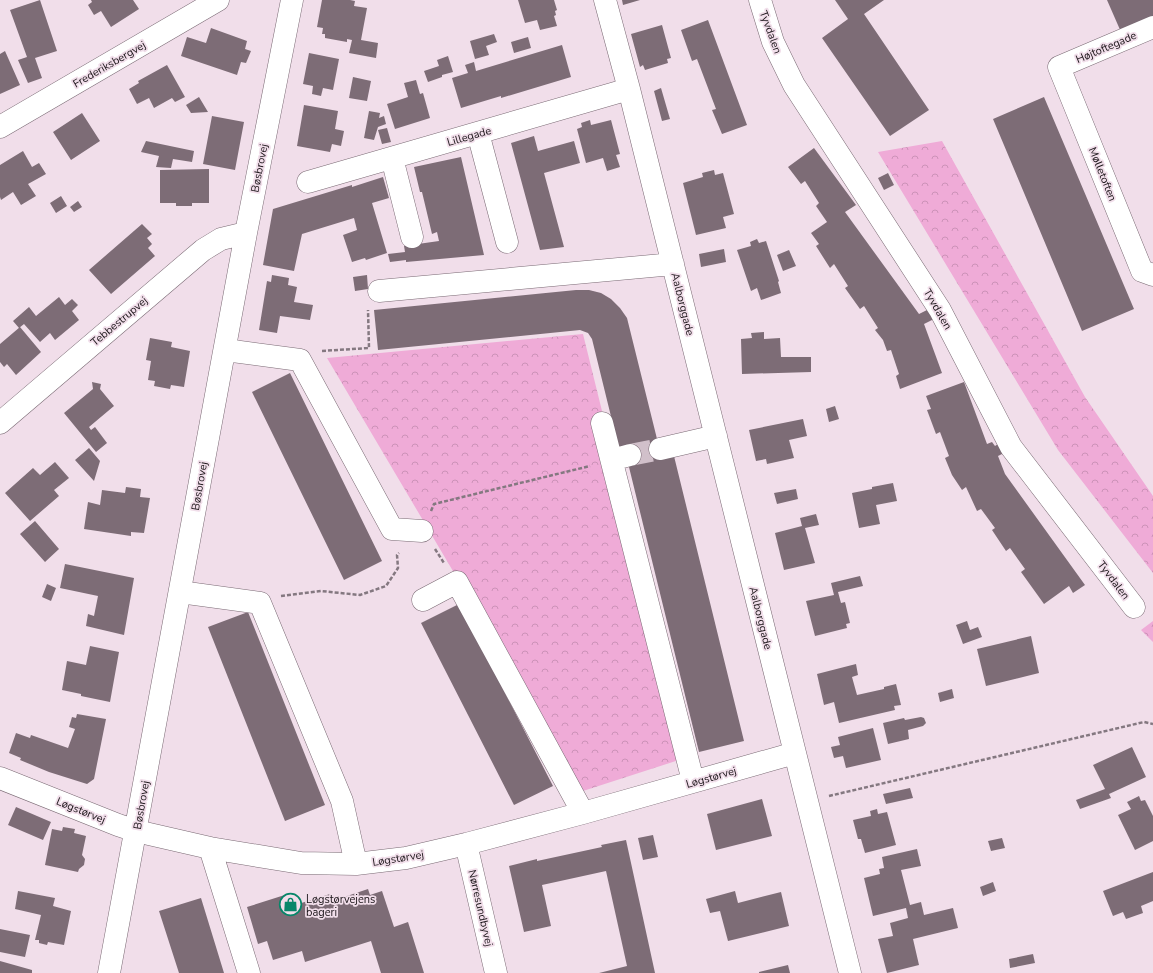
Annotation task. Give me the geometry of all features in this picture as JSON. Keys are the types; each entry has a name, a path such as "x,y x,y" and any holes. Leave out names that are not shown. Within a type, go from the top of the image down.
{"street":[{"name":"Frederiksbergvej","path":"0,127 218,0"},
{"name":"Bøsbrovej","path":"109,973 246,233 292,0"},
{"name":"Aalborggade","path":"605,0 629,89 850,973"},
{"name":"Tyvdalen","path":"760,0 773,42 794,85 940,310 1012,447 1134,607"},
{"name":"Højtoftegade","path":"1059,67 1153,27"},
{"name":"Mølletoften","path":"1059,67 1142,271 1153,275"},
{"name":"Lillegade","path":"308,182 629,89"},
{"path":"478,133 507,242"},
{"path":"392,158 412,237"},
{"name":"Tebbestrupvej","path":"0,423 203,250 221,240 246,233"},
{"name":"Aalborggade","path":"379,291 673,264"},
{"path":"224,350 300,360 392,528 422,531"},
{"path":"602,423 621,458 693,781"},
{"path":"660,448 716,436"},
{"path":"423,600 457,582 583,813"},
{"path":"180,592 260,603 342,801 356,864"},
{"name":"Løgstørvej","path":"0,778 136,831 210,848 301,863 356,864 406,858 466,844 583,813 795,753"},
{"name":"Nørresundbyvej","path":"466,844 496,973"},
{"path":"210,848 249,973"}],"path":[{"path":"300,360 310,352 369,348 368,301 379,291"},
{"path":"422,531 457,582"},
{"path":"807,801 1144,722 1153,724"}],"green space":[{"path":"942,141 1085,397 1153,496 1153,573 1058,450 878,152"},
{"path":"583,334 602,411 596,416 682,759 583,791 327,358"},
{"path":"1153,621 1153,642 1141,630"}],"building":[{"path":"40,0 57,51 35,58 42,78 28,83 18,60 27,57 10,10"},
{"path":"91,0 133,0 139,9 111,27 101,11 94,15 88,5 92,2"},
{"path":"322,0 350,0 355,1 354,6 367,8 361,40 378,43 376,58 349,53 352,40 347,39 347,42 325,38 325,34 322,34 323,28 317,27"},
{"path":"518,0 554,0 557,10 555,11 556,15 554,16 557,26 540,30 537,20 525,23"},
{"path":"622,0 640,0 623,5"},
{"path":"835,0 884,0 864,14 929,110 890,136 822,38 848,19"},
{"path":"1107,0 1153,0 1153,19 1121,32"},
{"path":"708,20 747,125 722,134 712,110 716,109 697,59 692,61 681,30"},
{"path":"662,25 671,58 667,59 668,63 645,70 643,65 640,67 631,34"},
{"path":"211,28 247,41 245,49 251,51 246,63 241,62 237,75 181,56 187,37 206,43"},
{"path":"494,34 497,42 486,46 489,55 475,59 470,41"},
{"path":"528,37 531,48 514,53 511,42"},
{"path":"562,45 571,77 501,98 501,96 461,108 452,78 468,73 465,65 474,62 476,71"},
{"path":"5,51 20,85 0,94 0,54"},
{"path":"309,53 339,59 333,90 323,88 321,96 312,94 313,86 303,84"},
{"path":"448,56 453,72 442,75 442,77 428,82 424,71 439,66 437,60"},
{"path":"167,65 185,97 175,102 172,98 154,108 149,98 137,104 129,89 139,83 138,81"},
{"path":"353,77 371,81 367,101 349,98"},
{"path":"416,80 420,94 423,93 430,118 395,129 387,104 408,97 404,83"},
{"path":"661,88 670,119 662,121 654,91"},
{"path":"199,97 208,112 191,113 186,105"},
{"path":"1044,97 1134,309 1082,331 993,119"},
{"path":"304,105 338,111 335,129 344,131 341,146 332,144 330,152 297,146"},
{"path":"369,111 380,113 379,118 384,116 386,124 378,127 374,140 364,138"},
{"path":"82,113 100,141 71,160 53,132"},
{"path":"212,116 244,122 235,170 203,164"},
{"path":"590,120 591,125 611,120 620,154 616,155 620,167 607,171 603,158 586,163 577,129 582,127 581,123"},
{"path":"387,128 391,142 382,144 378,130"},
{"path":"534,136 538,151 574,141 580,163 544,173 564,247 540,250 511,143"},
{"path":"146,141 194,151 192,162 173,159 171,168 156,167 159,156 141,152"},
{"path":"814,148 856,205 845,212 919,314 931,308 936,318 924,324 942,373 900,389 896,376 899,374 891,350 887,351 883,340 875,330 878,328 864,306 860,309 845,288 848,286 834,264 830,268 816,246 819,244 811,233 827,222 816,206 819,203 805,181 801,184 788,167"},
{"path":"23,151 32,167 39,163 46,174 28,184 36,196 21,205 13,192 1,200 0,165"},
{"path":"461,157 484,255 390,262 388,254 405,252 404,246 439,241 437,232 432,234 422,192 420,192 414,167"},
{"path":"209,169 209,203 192,203 192,206 176,206 176,203 160,203 160,170"},
{"path":"714,170 715,175 723,173 734,214 723,217 726,228 696,235 683,183 703,177 702,173"},
{"path":"888,173 894,185 884,190 878,178"},
{"path":"383,177 389,198 372,203 387,253 366,260 365,258 352,262 343,235 357,230 354,218 302,234 294,271 263,265 273,209"},
{"path":"61,196 67,206 56,213 50,203"},
{"path":"78,201 82,207 74,212 70,207"},
{"path":"142,224 152,234 147,238 152,244 148,248 155,256 111,294 89,270"},
{"path":"757,239 759,243 766,241 779,281 781,293 761,300 757,288 751,291 737,250 751,246 750,242"},
{"path":"724,249 726,262 701,267 699,254"},
{"path":"789,250 796,266 783,271 777,255"},
{"path":"272,275 289,278 288,285 297,287 294,302 313,305 310,320 280,316 277,333 259,330 267,281 271,282"},
{"path":"367,275 368,289 355,291 353,277"},
{"path":"576,290 589,290 601,293 611,299 627,318 661,455 673,452 744,741 699,752 628,463 619,449 592,339 588,333 580,330 378,350 374,310"},
{"path":"59,297 65,305 72,299 78,305 72,311 79,320 55,340 50,333 40,342 24,324 19,328 13,321 29,307 36,316"},
{"path":"20,327 41,352 16,375 7,364 4,367 0,362 0,344"},
{"path":"764,332 764,339 780,338 781,357 811,357 811,372 742,374 741,339 752,338 751,333"},
{"path":"150,338 172,342 171,347 190,351 184,387 171,385 170,389 154,386 155,381 148,380 151,361 146,360"},
{"path":"290,373 382,561 344,580 252,392"},
{"path":"92,382 101,384 100,389 114,406 89,427 91,430 95,427 107,443 96,452 64,413 93,389"},
{"path":"964,382 987,444 992,442 995,446 1001,442 1006,452 998,456 1005,474 1085,585 1073,593 1069,586 1044,604 1021,572 1025,569 1010,548 1006,551 992,530 995,528 981,509 977,511 966,487 962,490 952,475 945,458 949,456 940,432 936,434 927,410 931,409 926,396"},
{"path":"835,406 839,419 829,422 826,409"},
{"path":"803,419 807,436 789,440 794,458 767,464 766,459 756,461 749,430"},
{"path":"89,448 100,461 94,481 75,460"},
{"path":"55,462 69,478 54,490 59,496 30,521 5,493 33,468 40,475"},
{"path":"893,483 897,501 876,505 880,524 859,528 852,493"},
{"path":"126,487 141,489 140,497 150,498 144,533 131,532 131,536 84,529 88,502 100,505 102,490 125,493"},
{"path":"796,489 798,499 777,504 774,493"},
{"path":"816,514 819,525 805,528 815,563 784,570 775,533 802,526 800,518"},
{"path":"35,521 59,549 45,562 20,534"},
{"path":"65,564 134,578 124,635 86,626 88,614 94,616 98,596 60,588"},
{"path":"860,576 863,586 838,592 841,603 845,602 850,623 846,624 847,628 815,636 806,601 834,595 831,583"},
{"path":"47,584 56,588 51,601 42,597"},
{"path":"459,604 553,786 514,805 421,623"},
{"path":"248,612 325,805 285,821 208,627"},
{"path":"967,621 970,630 978,627 982,637 963,644 956,625"},
{"path":"1031,636 1039,673 986,686 977,649"},
{"path":"90,646 119,652 110,702 81,696 81,694 62,690 67,661 86,665"},
{"path":"856,664 858,675 852,677 857,695 884,689 884,687 896,684 901,705 894,706 895,710 839,723 834,702 824,705 817,674"},
{"path":"952,689 954,698 940,702 938,693"},
{"path":"77,714 106,719 94,779 87,784 49,772 20,760 21,758 9,753 16,733 30,738 31,735 68,748 75,729 69,727 72,717 76,718"},
{"path":"921,717 924,718 926,723 923,726 908,730 909,739 888,744 883,723 904,718 905,720"},
{"path":"873,728 881,760 846,768 843,756 834,758 831,747 840,745 838,737"},
{"path":"1132,747 1146,777 1109,794 1111,798 1080,809 1076,800 1105,789 1093,765"},
{"path":"910,788 913,798 886,804 883,794"},
{"path":"1139,796 1141,801 1145,800 1153,816 1153,841 1135,850 1118,815 1131,809 1127,802"},
{"path":"762,799 772,836 716,850 707,814"},
{"path":"16,807 51,822 43,840 8,825"},
{"path":"877,809 878,814 887,812 896,845 865,853 861,839 858,839 853,820 871,816 870,811"},
{"path":"63,827 75,829 74,833 86,836 82,855 85,859 84,865 78,872 45,865 52,829 62,831"},
{"path":"653,835 658,857 643,860 638,838"},
{"path":"1002,838 1005,848 991,851 988,841"},
{"path":"626,840 655,973 599,973 627,966 606,871 542,885 551,926 524,932 509,866 537,859 537,861 602,847 601,845"},
{"path":"917,849 921,866 901,870 910,905 921,902 924,915 953,908 958,928 913,939 919,965 887,973 878,939 893,936 890,923 908,918 906,908 873,916 864,878 880,874 879,869 884,868 882,857"},
{"path":"1153,872 1153,901 1141,906 1143,913 1126,919 1123,912 1113,916 1103,891"},
{"path":"993,882 996,891 983,896 980,887"},
{"path":"368,889 370,895 382,891 394,927 408,922 424,973 381,973 371,941 305,962 302,951 273,960 267,941 258,944 247,907 291,893 295,905 330,894 332,901"},
{"path":"18,891 55,898 53,906 71,911 64,945 48,942 47,945 39,943 39,940 35,940 41,915 15,909"},
{"path":"735,891 738,903 781,892 789,926 728,941 720,911 710,913 706,899"},
{"path":"201,898 224,973 179,973 159,911"},
{"path":"0,929 30,935 25,957 0,952"},
{"path":"1033,954 1035,963 1010,968 1009,959"},
{"path":"0,961 32,970 32,973 0,973"},
{"path":"788,965 790,973 759,973 759,972"}],"tunnel":[{"path":"630,455 660,449"}],"place":[{"name":"Løgstørvejens bageri","path":"291,905"}]}
